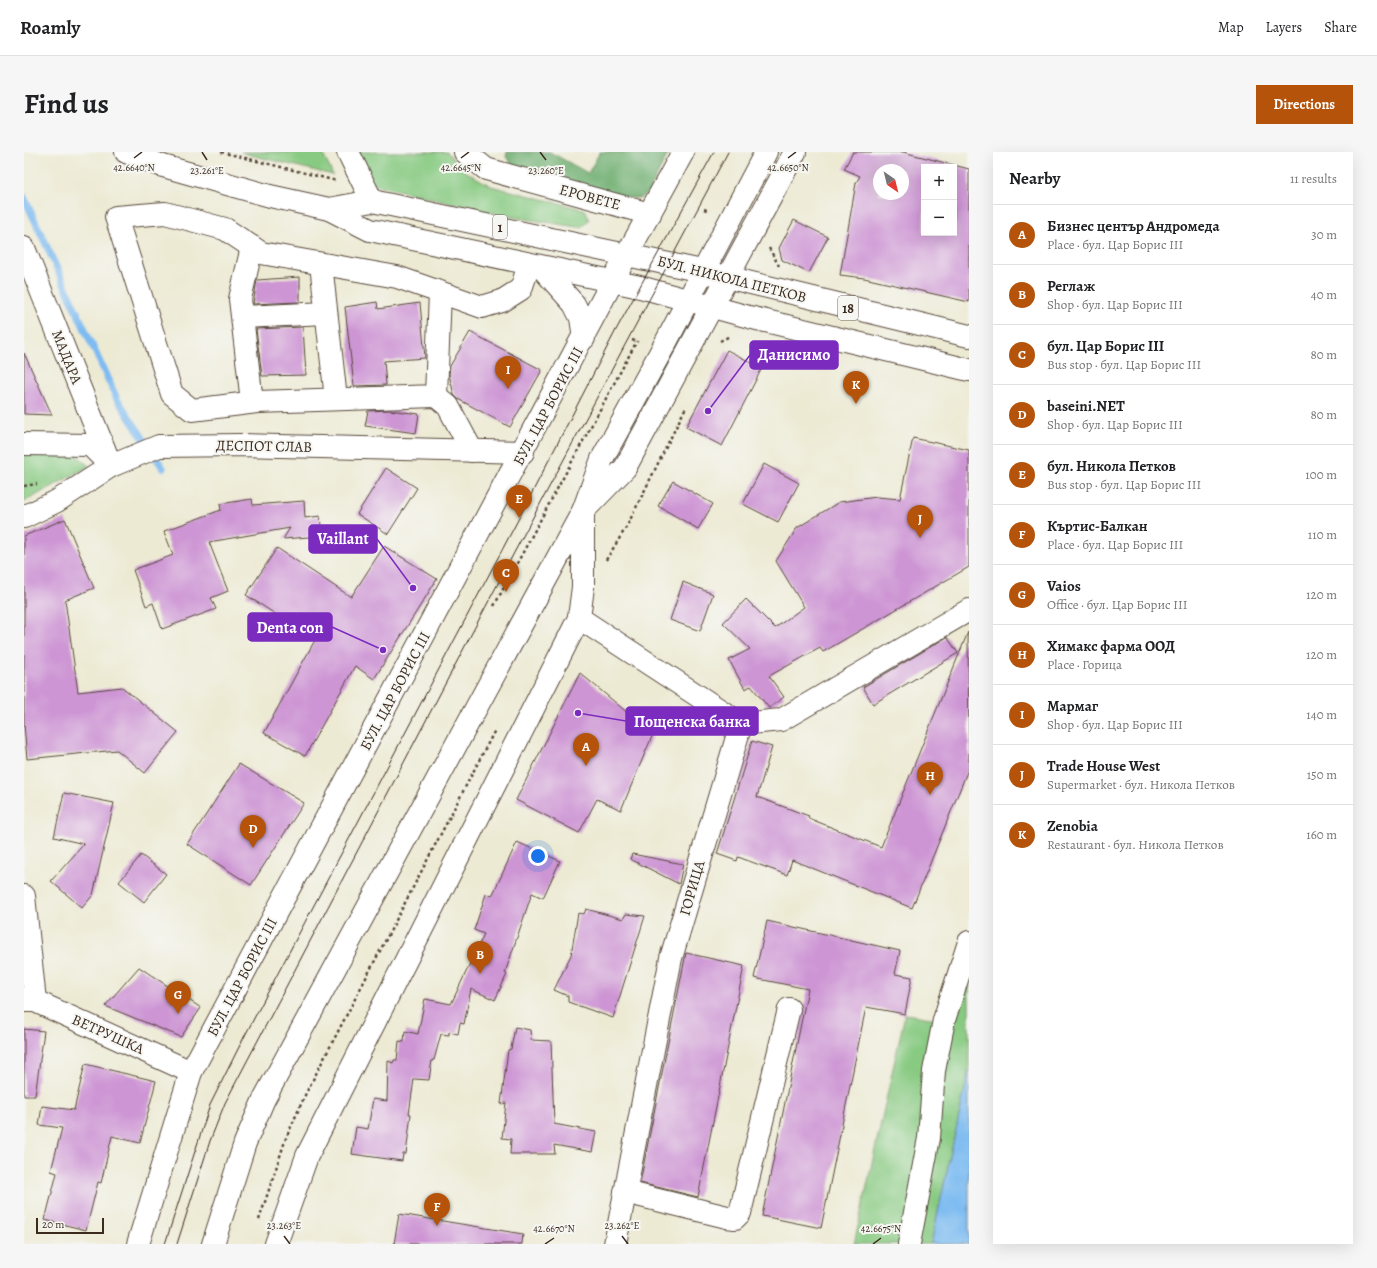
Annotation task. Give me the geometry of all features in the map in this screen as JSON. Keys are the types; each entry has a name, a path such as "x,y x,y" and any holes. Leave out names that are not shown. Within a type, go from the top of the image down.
{"main road":[{"name":"БУЛ. НИКОЛА ПЕТКОВ","path":"126,152 163,166 270,196 329,209 370,230 687,299 749,317 969,370"},
{"path":"348,152 372,201"},
{"name":"ЕРОВЕТЕ","path":"465,152 486,169 650,214"},
{"name":"БУЛ. ЦАР БОРИС III","path":"138,1244 191,1072 584,338 612,282 684,152"},
{"path":"213,1244 245,1143 264,1099 583,511 602,459 665,344 687,299 766,152"},
{"path":"276,1244 291,1196 314,1142 579,618 583,586 583,511 625,468 795,152"},
{"name":"БУЛ. НИКОЛА ПЕТКОВ","path":"329,209 372,201 702,271 969,336"},
{"path":"472,451 448,406 436,396 252,402 192,410 172,394 116,217 165,213 225,230 261,253 397,277 482,307 502,301 521,289 535,266 574,304 581,318 584,338"},
{"path":"252,247 240,299 252,402"},
{"name":"МАДАРА","path":"24,248 111,466"},
{"path":"321,264 336,399"},
{"path":"436,396 440,292"},
{"path":"243,317 326,313"},
{"path":"24,444 90,445 111,466"},
{"name":"ДЕСПОТ СЛАВ","path":"24,517 57,501 111,466 159,446 240,445 523,452"},
{"path":"579,618 741,724 781,720 969,610"},
{"name":"ГОРИЦА","path":"615,1244 672,958 741,724"},
{"path":"24,896 30,1001"},
{"path":"909,1244 929,1138 936,1064 944,1020 969,942"},
{"name":"ВЕТРУШКА","path":"30,1001 191,1072"},
{"path":"625,1192 727,1217 735,1218 740,1213 789,1009"}],"path":[{"path":"704,209 709,211"},
{"path":"766,244 780,268"},
{"path":"718,342 736,334"},
{"path":"632,340 642,344"},
{"path":"494,606 637,341"},
{"path":"603,564 627,526 686,405"},
{"path":"258,1224 286,1138 306,1093 496,729"}],"green space":[{"path":"241,152 322,152 333,175 250,155"},
{"path":"353,152 447,152 463,170 491,186 582,209 586,211 589,220 582,227 577,227 506,216 377,185 364,174"},
{"path":"507,152 550,152 588,173 600,152 669,152 648,193 640,198 629,198 514,167 506,157"},
{"path":"73,451 89,466 24,502 24,454"},
{"path":"969,964 969,1070 931,1244 854,1244 905,1014 944,1020"}],"water":[{"path":"969,1070 969,1244 931,1244"}],"building":[{"path":"853,152 903,152 950,164 921,164 921,236 957,236 957,166 969,169 969,302 864,278 840,275 856,183 860,176 844,169"},
{"path":"794,220 828,237 809,273 782,260 779,248"},
{"path":"300,277 300,302 253,304 257,280"},
{"path":"377,302 378,309 420,303 425,358 384,361 386,385 354,386 345,307"},
{"path":"303,327 306,375 262,376 256,329"},
{"path":"470,332 542,370 510,427 458,399 454,395 449,374 450,366"},
{"path":"727,350 762,368 722,446 686,427"},
{"path":"24,353 52,415 24,414"},
{"path":"389,410 419,414 416,433 365,426 368,411"},
{"path":"913,438 969,450 969,567 823,652 820,648 769,676 784,697 769,708 751,686 745,689 729,660 750,649 723,623 746,599 775,628 804,607 776,561 797,528 839,502 877,497 900,499"},
{"path":"764,464 799,483 778,522 743,504"},
{"path":"386,468 417,488 388,534 357,514"},
{"path":"673,481 713,504 698,529 658,506"},
{"path":"252,499 253,505 304,501 305,518 320,516 322,536 283,539 290,528 209,542 228,591 211,598 216,609 162,629 153,603 146,606 133,570 173,555 164,531 221,510 220,504"},
{"path":"65,519 94,588 65,600 78,692 122,687 178,732 145,773 117,750 27,759 24,724 24,536"},
{"path":"384,546 437,579 374,679 355,666 305,756 264,733 315,640 246,595 277,548 351,597"},
{"path":"683,582 713,594 700,631 670,620"},
{"path":"968,632 969,767 912,908 792,860 787,875 738,857 737,861 717,854 752,741 772,747 757,797 809,816 808,818 881,847"},
{"path":"947,637 958,653 873,704 863,687"},
{"path":"580,673 653,734 621,810 597,799 579,833 516,800"},
{"path":"239,764 304,803 251,885 187,844"},
{"path":"64,793 114,803 93,895 82,908 51,881 84,844 54,837"},
{"path":"517,842 560,861 543,898 532,893 505,973 507,974 495,1000 471,989 464,1024 460,1023 458,1034 449,1032 449,1035 441,1034 434,1060 432,1060 429,1080 414,1079 409,1114 411,1114 406,1154 403,1154 402,1161 352,1154 356,1127 368,1129 373,1099 387,1101 388,1061 393,1063 394,1060 397,1060 399,1041 404,1042 405,1031 418,1034 425,999 451,1004 484,934 474,930 486,894 492,896"},
{"path":"632,854 683,864 679,884 630,859"},
{"path":"141,855 166,874 144,902 119,882"},
{"path":"586,909 623,919 626,914 645,916 613,1018 568,1002 568,996 554,990 571,955 578,913 584,914"},
{"path":"767,921 900,951 895,974 912,977 905,1014 866,1007 821,1228 762,1216 808,989 754,978"},
{"path":"686,953 744,966 698,1197 640,1183"},
{"path":"139,967 201,1008 181,1037 105,1006"},
{"path":"515,1027 530,1030 531,1040 551,1041 554,1124 596,1132 592,1152 554,1145 555,1154 510,1154 511,1139 502,1138 506,1103 501,1104 508,1050 511,1049"},
{"path":"24,1029 44,1031 35,1096 24,1096"},
{"path":"85,1064 156,1081 140,1143 112,1136 101,1183 98,1182 86,1230 45,1220 57,1173 51,1171 62,1128 39,1125 42,1106 74,1110"},
{"path":"399,1214 523,1234 522,1244 394,1244"}],"waterway":[{"path":"24,197 117,399 163,468"}],"tram line":[{"path":"165,1244 210,1105 241,1043 519,518 616,330 714,152"},
{"path":"177,1244 210,1141 225,1103 515,551 728,152"}],"place":[{"name":"Мармаг","path":"508,389"},
{"name":"Zenobia","path":"856,404"},
{"name":"Данисимо","path":"708,411"},
{"name":"бул. Никола Петков","path":"519,518"},
{"name":"Trade House West","path":"920,538"},
{"name":"Vaillant","path":"413,588"},
{"name":"бул. Цар Борис ІІІ","path":"506,592"},
{"name":"Denta con","path":"383,650"},
{"name":"Пощенска банка","path":"578,713"},
{"name":"Бизнес център Андромеда","path":"586,766"},
{"name":"Химакс фарма ООД","path":"930,795"},
{"name":"baseini.NET","path":"253,848"},
{"name":"Реглаж","path":"480,974"},
{"name":"Vaios","path":"178,1014"},
{"name":"Къртис-Балкан","path":"437,1226"}]}
